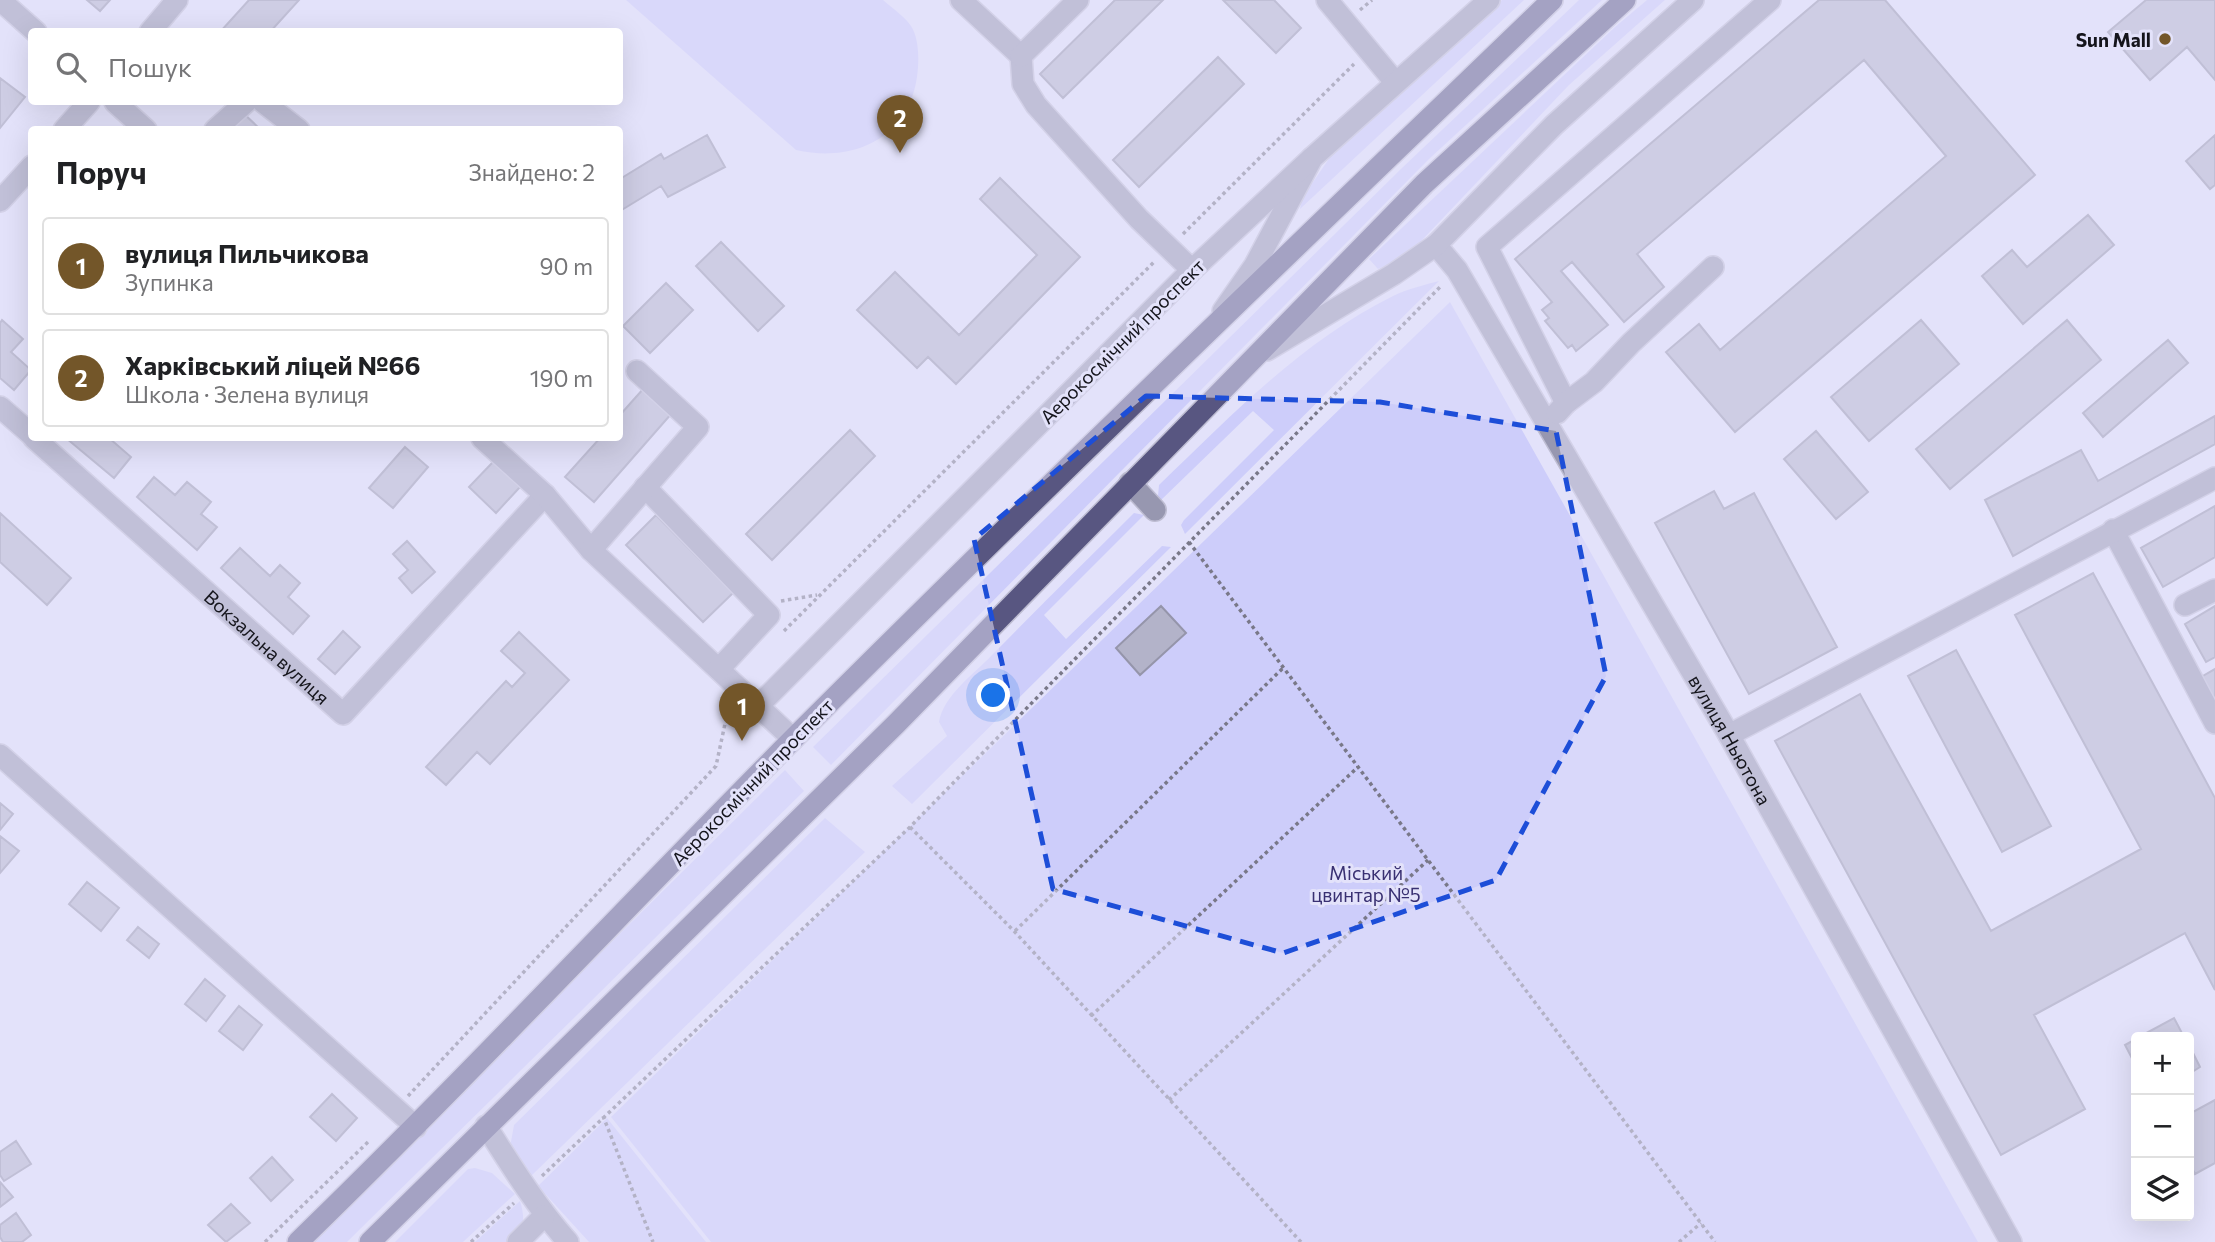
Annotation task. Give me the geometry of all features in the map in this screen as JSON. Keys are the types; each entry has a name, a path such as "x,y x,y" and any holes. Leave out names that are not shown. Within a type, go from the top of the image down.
{"main road":[{"name":"Аерокосмічний проспект","path":"298,1242 416,1127 793,739 1212,327 1552,0"},
{"path":"370,1242 897,724 1424,184 1625,0"}],"street":[{"path":"0,0 32,28"},
{"path":"153,28 177,0"},
{"path":"961,0 1021,56 1023,84 1036,105 1139,219 1192,270"},
{"path":"1021,56 1078,0"},
{"path":"1327,0 1395,82"},
{"name":"Аерокосмічний проспект","path":"758,706 1192,270 1395,82 1489,0"},
{"path":"1252,359 1394,274 1436,245 1554,125 1693,0"},
{"path":"1566,403 1487,247 1770,0"},
{"path":"68,126 86,105"},
{"path":"118,105 142,126"},
{"path":"219,126 243,105"},
{"path":"267,105 294,126"},
{"name":"Аерокосмічний проспект","path":"1212,327 1255,264 1312,159"},
{"path":"0,201 28,170"},
{"name":"вулиця Ньютона","path":"1436,245 1457,270 1729,735 2011,1242"},
{"path":"1547,425 1566,403 1594,382 1631,343 1713,267"},
{"path":"591,550 698,427 637,371"},
{"name":"Вокзальна вулиця","path":"0,407 28,432"},
{"name":"Вокзальна вулиця","path":"39,441 344,714 545,495"},
{"path":"485,441 545,495 591,550 793,739"},
{"path":"1729,735 2215,478"},
{"path":"1130,483 1155,510"},
{"path":"645,487 769,615 726,676"},
{"path":"2113,530 2215,723"},
{"path":"2185,605 2215,590"},
{"path":"0,755 416,1127"},
{"path":"486,1126 526,1191 568,1242"},
{"path":"518,1242 544,1216"}],"path":[{"path":"781,634 1368,50"},
{"path":"471,1242 910,827 1446,281"},
{"path":"1189,542 1715,1242"},
{"path":"782,599 819,594"},
{"path":"1014,931 1283,668"},
{"path":"396,1109 716,766 726,676"},
{"path":"1091,1016 1358,767"},
{"path":"910,827 1014,931 1301,1242"},
{"path":"1169,1100 1428,860"},
{"path":"603,1116 654,1242"},
{"path":"265,1242 377,1134"},
{"path":"1679,1242 1701,1223"}],"highlighted area":[{"path":"1146,396 1380,402 1556,431 1606,676 1496,880 1283,953 1053,889 974,539"}],"green space":[{"path":"626,0 883,0 905,19 915,35 918,62 914,91 906,111 894,127 860,148 819,153 796,150"},
{"path":"1502,0 1524,0 1300,209 1302,198 1337,147"},
{"path":"1579,0 1602,0 1429,159 831,765 813,747 1403,167"},
{"path":"1647,0 1665,0 1569,85 1407,256 1378,269 1369,259"},
{"path":"1439,281 1185,534 1181,525 1184,520 1274,430 1253,411 1160,501 1159,485 1269,381 1328,335 1393,296"},
{"name":"Міський цвинтар №5","path":"1450,302 1978,1242 711,1242 611,1117"},
{"path":"1134,513 1144,515 1044,615 1066,639 1162,546 1171,547 912,804 892,786 947,736 939,722 953,694"},
{"path":"785,770 804,791 347,1242 309,1242"},
{"path":"825,818 865,852 529,1178 510,1147 514,1125"},
{"path":"607,1118 706,1242 589,1242 538,1186"},
{"path":"475,1168 492,1173 515,1194 463,1242 395,1242 468,1169"},
{"path":"520,1201 523,1222 513,1242 475,1242"}],"building":[{"path":"87,0 110,0 100,11"},
{"path":"249,0 299,0 274,28 224,28"},
{"path":"1115,0 1163,0 1063,98 1040,74"},
{"path":"1223,0 1274,0 1301,28 1276,53"},
{"path":"1819,0 1885,0 2035,175 1735,432 1666,352 1699,324 1720,350 1946,156 1864,60 1637,254 1664,287 1624,322 1572,262 1561,271 1608,325 1576,351 1572,345 1568,348 1545,321 1549,318 1542,310 1552,302 1515,259"},
{"name":"Sun Mall","path":"2146,0 2215,0 2215,80 2187,47 2150,80 2108,32"},
{"path":"1218,57 1244,84 1139,187 1113,160"},
{"path":"0,78 25,97 0,128"},
{"path":"241,111 257,126 228,126"},
{"path":"707,135 725,167 668,197 661,186 623,209 623,177 661,154 664,159"},
{"path":"2215,135 2215,185 2210,189 2186,161"},
{"path":"1000,178 1080,257 956,384 928,357 917,368 857,310 895,272 959,335 1037,255 980,199"},
{"path":"2088,215 2114,245 2023,324 1982,276 2012,250 2027,267"},
{"path":"721,242 784,306 758,331 696,266"},
{"path":"666,283 693,310 650,353 623,326"},
{"path":"2,320 23,339 11,352 28,367 28,374 14,390 0,378"},
{"path":"1921,320 1959,364 1869,441 1831,397"},
{"path":"2067,320 2101,360 1950,489 1916,449"},
{"path":"2168,340 2188,363 2103,437 2083,413"},
{"path":"644,388 672,413 594,502 565,477 597,441 623,441 623,412"},
{"path":"2215,416 2215,444 2013,556 1985,500 2081,450 2098,481"},
{"path":"850,430 875,456 772,560 746,534"},
{"path":"1816,431 1868,492 1836,519 1784,459"},
{"path":"70,441 112,441 131,457 114,478"},
{"path":"405,447 428,467 393,508 369,488"},
{"path":"493,462 520,487 496,513 469,487"},
{"path":"154,477 175,495 187,482 211,502 201,514 217,527 197,550 137,497"},
{"path":"1714,491 1724,509 1754,493 1837,647 1749,694 1655,523"},
{"path":"2215,506 2215,557 2163,587 2141,548"},
{"path":"0,513 71,578 47,605 0,562"},
{"path":"656,515 733,593 703,622 626,545"},
{"path":"407,541 435,572 412,593 399,578 408,570 393,554"},
{"path":"240,548 270,576 280,565 300,583 288,597 309,616 293,634 221,568"},
{"path":"2093,573 2215,798 2215,990 2185,933 2034,1015 2085,1109 2001,1155 1775,741 1860,694 1991,931 2141,849 2015,615"},
{"path":"1161,606 1186,633 1140,675 1116,648"},
{"path":"2215,606 2215,657 2206,662 2185,624"},
{"path":"343,631 360,647 335,674 318,659"},
{"path":"519,632 569,680 490,764 477,752 446,785 426,767 506,681 512,687 525,673 501,651"},
{"path":"1956,650 2051,826 2002,852 1908,676"},
{"path":"2215,669 2215,701 2201,677"},
{"path":"0,803 13,814 0,830"},
{"path":"0,836 19,851 0,873"},
{"path":"87,882 119,908 101,931 69,904"},
{"path":"138,927 159,944 149,958 127,940"},
{"path":"205,979 225,996 206,1021 185,1004"},
{"path":"239,1006 262,1025 243,1050 219,1031"},
{"path":"2174,1018 2181,1032 2148,1032"},
{"path":"2131,1042 2131,1056 2125,1045"},
{"path":"2194,1055 2200,1067 2194,1071"},
{"path":"332,1094 357,1118 336,1141 310,1117"},
{"path":"2215,1100 2215,1163 2195,1174 2194,1172 2194,1111"},
{"path":"16,1141 31,1164 4,1181 0,1175 0,1152"},
{"path":"272,1157 293,1180 271,1201 250,1178"},
{"path":"0,1182 13,1197 0,1207"},
{"path":"231,1204 250,1223 226,1242 208,1225"},
{"path":"16,1213 31,1235 22,1242 3,1242 0,1225"}],"place":[{"name":"Sun Mall","path":"2165,39"},
{"name":"Харківський ліцей №66","path":"900,153"},
{"name":"вулиця Пильчикова","path":"742,741"}]}
